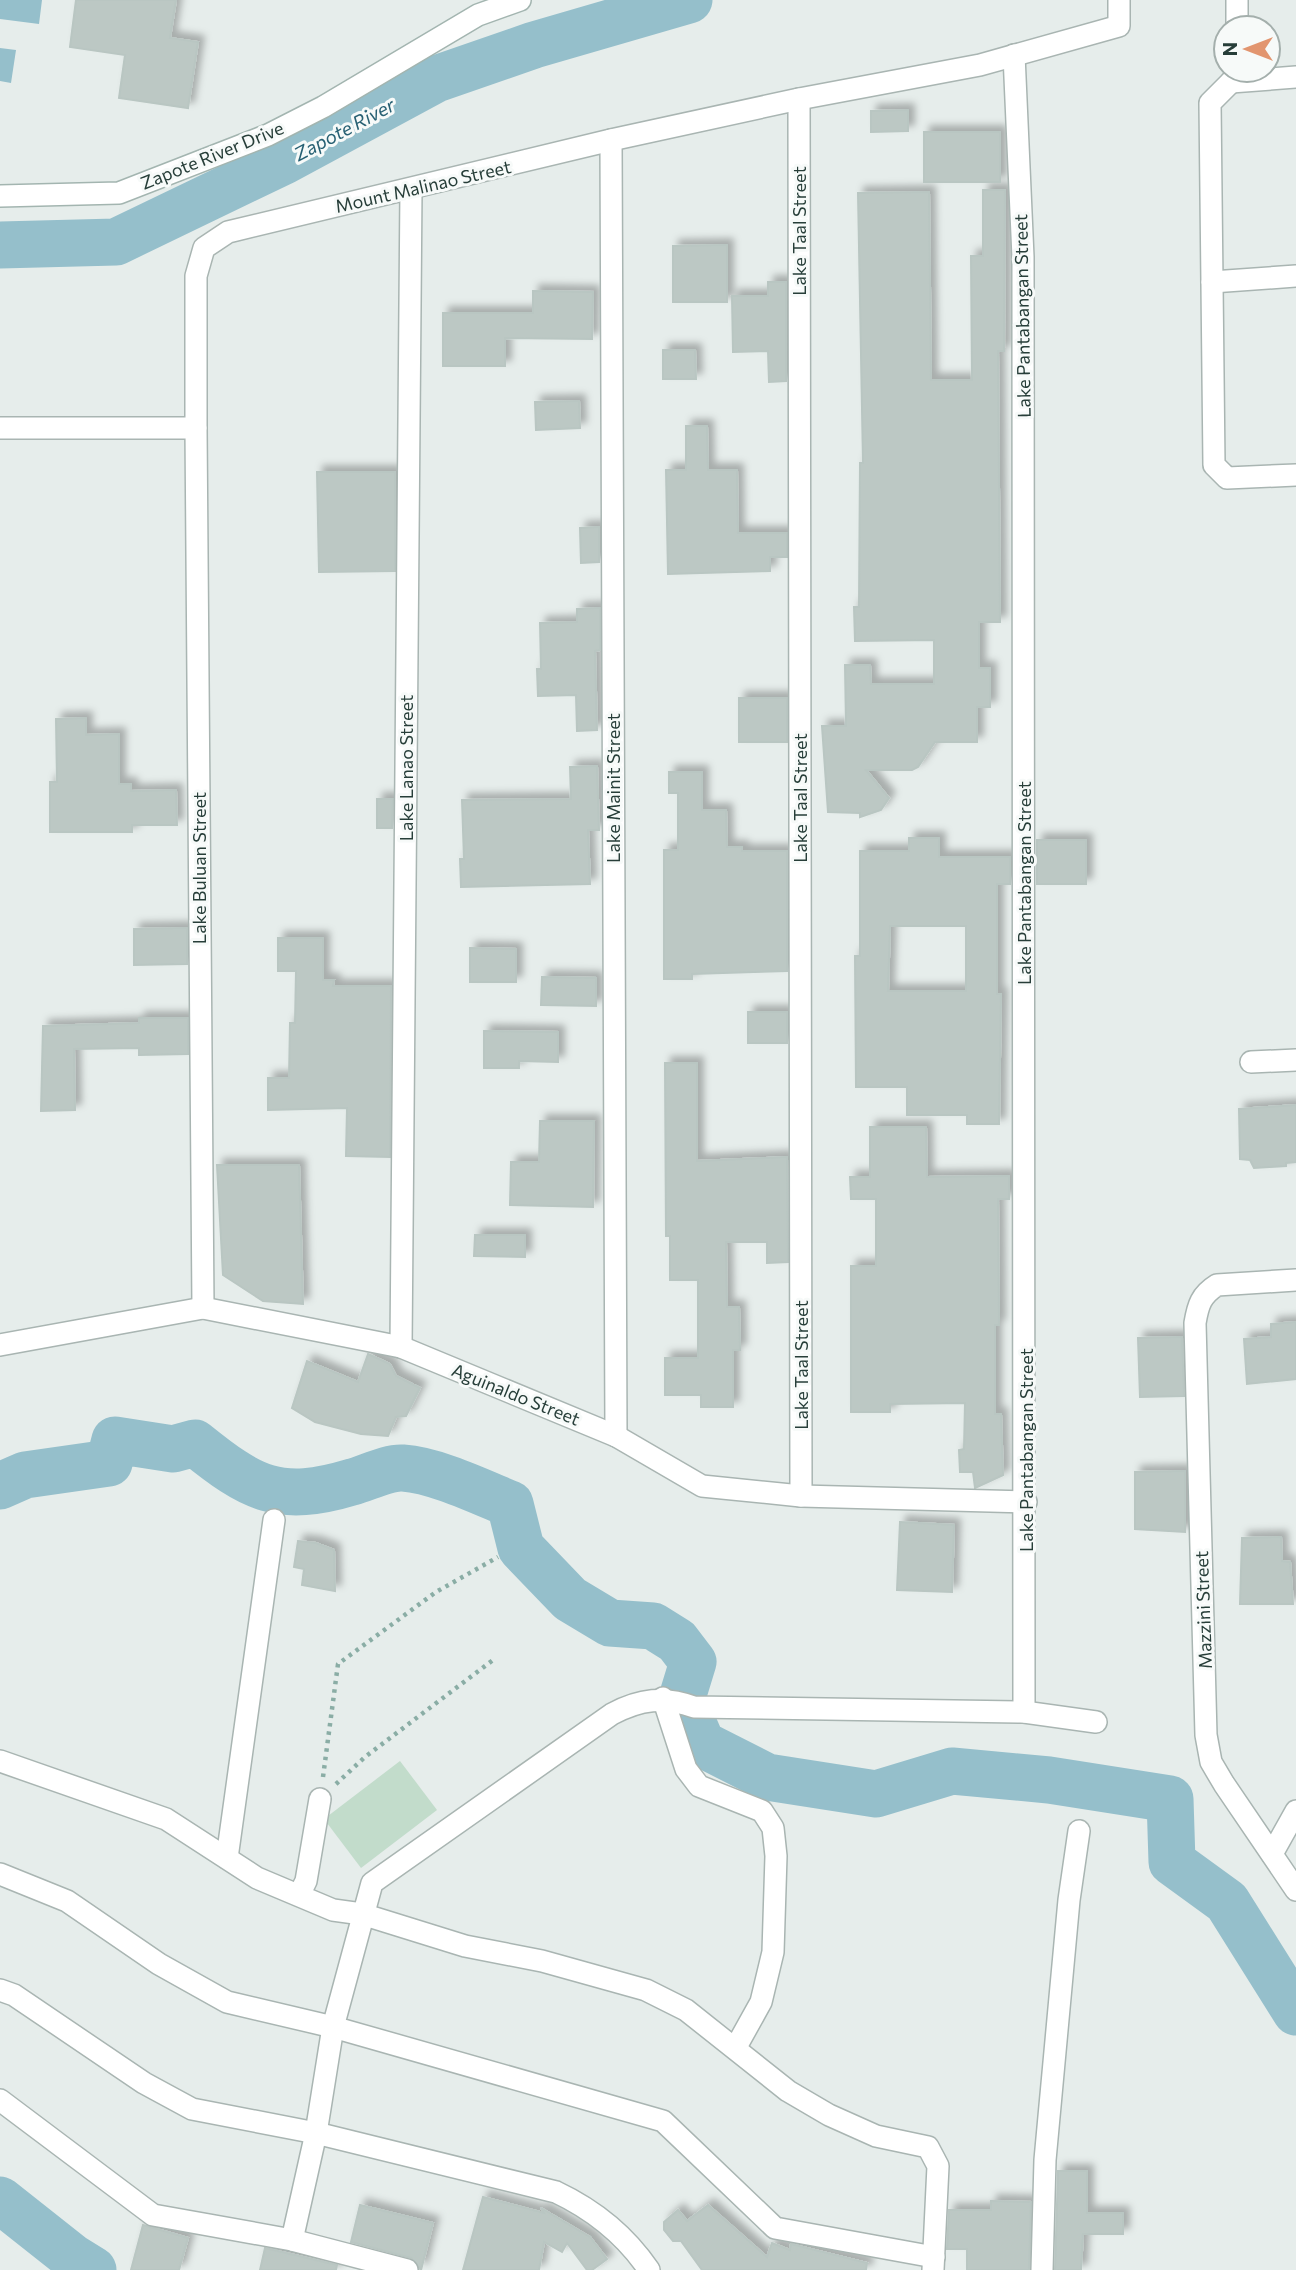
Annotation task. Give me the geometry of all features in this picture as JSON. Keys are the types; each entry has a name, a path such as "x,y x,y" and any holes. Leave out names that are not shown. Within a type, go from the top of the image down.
{"street":[{"name":"Zapote River Drive","path":"0,196 119,193 268,135 324,107 478,15 520,0"},
{"name":"Mount Malinao Street","path":"196,428 196,276 204,247 228,232 611,140 799,99 980,65 1119,26 1119,0"},
{"name":"Lake Pantabangan Street","path":"1014,55 1023,257 1026,1502 1024,1712"},
{"path":"1227,84 1210,103 1214,465 1227,478 1296,475"},
{"name":"Lake Taal Street","path":"799,99 801,1496"},
{"name":"Lake Mainit Street","path":"611,140 616,1436"},
{"name":"Lake Lanao Street","path":"401,1347 411,189"},
{"path":"1212,282 1296,276"},
{"path":"0,428 196,428"},
{"name":"Lake Buluan Street","path":"196,428 203,1308"},
{"path":"1251,1062 1296,1060"},
{"name":"Mazzini Street","path":"1296,1280 1217,1285 1206,1292 1198,1304 1195,1323 1206,1735 1211,1762 1217,1773 1296,1890"},
{"name":"Aguinaldo Street","path":"0,1345 203,1308 401,1347 616,1436 702,1486 801,1496 1026,1502"},
{"path":"228,1858 274,1520"},
{"path":"292,2240 316,2133 333,2026 372,1883 612,1714 643,1701 1024,1712 1096,1722"},
{"path":"677,1702 686,1769 699,1786 762,1811 773,1828 776,1856 773,1952 761,2002 736,2047"},
{"path":"0,1761 166,1819 257,1878 333,1910 362,1914 465,1946 542,1961 646,1990 686,2010 736,2047 788,2091 829,2115 876,2136 928,2147 938,2166 934,2263 775,2228 663,2121 333,2026 227,2002 159,1964 67,1901 0,1874"},
{"path":"299,1895 306,1881 320,1799"},
{"path":"1272,1854 1296,1811"},
{"path":"1042,2270 1045,2160 1069,1900 1079,1831"},
{"path":"0,1990 14,1995 144,2082 192,2109 316,2133 556,2192 589,2208 637,2252 649,2270"},
{"path":"0,2100 19,2111 153,2215 292,2240 407,2270"}],"path":[{"path":"320,1799 338,1664 436,1592 498,1557"},
{"path":"320,1799 365,1757 493,1660"}],"green space":[{"path":"400,1761 437,1810 361,1868 324,1819"}],"water":[{"path":"0,0 42,0 39,24 0,19"},
{"path":"0,48 16,50 11,83 0,81"}],"building":[{"path":"76,0 176,0 170,38 198,42 188,108 119,98 125,55 70,47"},
{"path":"908,110 908,131 871,132 871,111"},
{"path":"924,132 1000,132 1000,182 924,182"},
{"path":"983,190 1005,190 1004,351 998,351 1000,622 979,622 979,668 990,668 990,707 977,707 977,742 935,742 918,767 912,770 866,770 889,798 881,810 860,817 860,813 828,812 822,726 846,726 845,665 870,665 871,684 934,684 934,640 855,641 854,607 859,607 860,463 863,463 858,193 929,192 931,380 972,380 971,256 983,256"},
{"path":"727,245 727,302 673,302 673,246"},
{"path":"768,282 786,282 786,381 769,382 768,351 733,352 732,296 768,296"},
{"path":"533,291 593,292 592,339 505,338 505,366 443,366 443,313 533,313"},
{"path":"663,350 695,350 696,379 663,379"},
{"path":"579,401 580,428 536,430 535,402"},
{"path":"686,426 707,426 708,470 737,470 738,533 787,533 787,557 770,557 770,571 668,574 666,470 686,470"},
{"path":"317,472 395,472 395,571 319,572"},
{"path":"599,527 599,562 581,563 580,528"},
{"path":"600,608 600,650 595,651 597,730 577,731 576,695 538,696 537,669 541,669 540,623 577,622 577,609"},
{"path":"739,698 787,698 787,742 739,742"},
{"path":"86,718 86,735 119,734 119,784 131,784 131,791 176,790 177,825 132,825 132,832 50,832 50,782 57,782 56,719"},
{"path":"597,766 599,830 588,830 590,884 461,887 460,859 464,859 462,800 571,799 570,767"},
{"path":"669,772 702,772 702,810 726,810 727,847 742,847 742,851 787,851 787,971 692,974 692,979 664,979 664,850 678,850 678,793 669,793"},
{"path":"377,799 393,799 392,828 377,828"},
{"path":"909,838 939,838 939,857 1010,857 1010,884 997,884 997,994 1001,994 999,1124 967,1124 967,1115 907,1115 907,1087 856,1087 855,956 860,956 860,851 909,851","holes":["890,926 966,926 966,991 888,991"]},
{"path":"1037,840 1086,840 1086,884 1037,884"},
{"path":"187,928 187,964 134,965 134,929"},
{"path":"278,938 323,938 323,980 334,980 333,986 391,986 390,1157 346,1156 347,1108 268,1110 268,1078 289,1078 290,1023 295,1023 296,971 278,971"},
{"path":"470,948 516,949 516,982 470,982"},
{"path":"542,977 596,978 596,1006 541,1005"},
{"path":"748,1012 787,1012 787,1043 748,1043"},
{"path":"139,1018 188,1018 188,1054 139,1055 139,1048 74,1049 75,1110 41,1111 43,1026 139,1023"},
{"path":"484,1031 558,1032 558,1062 519,1061 519,1068 484,1068"},
{"path":"665,1063 697,1063 697,1161 787,1157 788,1262 767,1263 767,1242 726,1242 727,1307 739,1307 740,1350 733,1350 733,1407 701,1407 701,1395 665,1395 665,1358 698,1358 698,1280 670,1280 670,1236 666,1236"},
{"path":"1296,1105 1296,1162 1286,1163 1286,1166 1254,1168 1250,1160 1240,1159 1239,1109"},
{"path":"540,1121 594,1121 593,1207 510,1205 511,1162 539,1162"},
{"path":"870,1127 926,1127 927,1177 1009,1176 1009,1199 998,1199 999,1325 995,1325 995,1414 1001,1414 1003,1475 975,1488 973,1472 960,1472 959,1450 964,1449 965,1403 890,1404 890,1412 851,1412 851,1266 876,1266 876,1199 851,1199 850,1177 870,1177"},
{"path":"217,1165 299,1165 303,1304 263,1301 223,1275"},
{"path":"475,1235 525,1235 525,1257 474,1256"},
{"path":"1296,1322 1296,1379 1247,1384 1244,1339 1271,1337 1271,1324"},
{"path":"1182,1337 1184,1396 1140,1397 1138,1338"},
{"path":"368,1354 390,1364 396,1376 420,1388 406,1416 396,1417 388,1436 361,1434 315,1422 292,1408 307,1361 358,1382"},
{"path":"1185,1471 1185,1532 1135,1529 1135,1472"},
{"path":"900,1522 954,1525 952,1592 897,1590"},
{"path":"1281,1537 1282,1561 1290,1562 1293,1604 1240,1604 1242,1538"},
{"path":"298,1541 316,1543 334,1550 335,1591 302,1585 304,1569 294,1567"},
{"path":"1058,2171 1087,2171 1087,2213 1123,2213 1123,2234 1083,2234 1081,2270 1055,2270"},
{"path":"483,2197 544,2213 541,2208 590,2237 607,2259 592,2270 587,2270 567,2243 562,2252 544,2242 539,2270 463,2270"},
{"path":"991,2201 1031,2202 1029,2270 967,2270 967,2249 947,2249 949,2210 991,2210"},
{"path":"360,2205 433,2223 421,2270 411,2258 351,2242"},
{"path":"708,2205 767,2257 772,2243 790,2250 791,2244 867,2263 866,2270 702,2270 681,2241 673,2241 664,2230 664,2222 678,2210 687,2221"},
{"path":"143,2225 188,2238 179,2270 131,2270"},
{"path":"265,2248 337,2265 336,2270 260,2270"}],"waterway":[{"name":"Zapote River","path":"0,245 116,242 284,161 436,79 534,45 689,0"},
{"path":"0,1486 25,1475 109,1463 115,1440 173,1449 195,1443 233,1472 268,1488 285,1491 327,1489 397,1468 429,1473 472,1488 510,1504 521,1548 570,1599 610,1623 653,1626 677,1641 693,1662 682,1698 702,1744 767,1777 876,1794 952,1771 1049,1780 1170,1799 1172,1862 1227,1902 1296,2012"},
{"path":"0,2200 72,2257 93,2270"}]}
